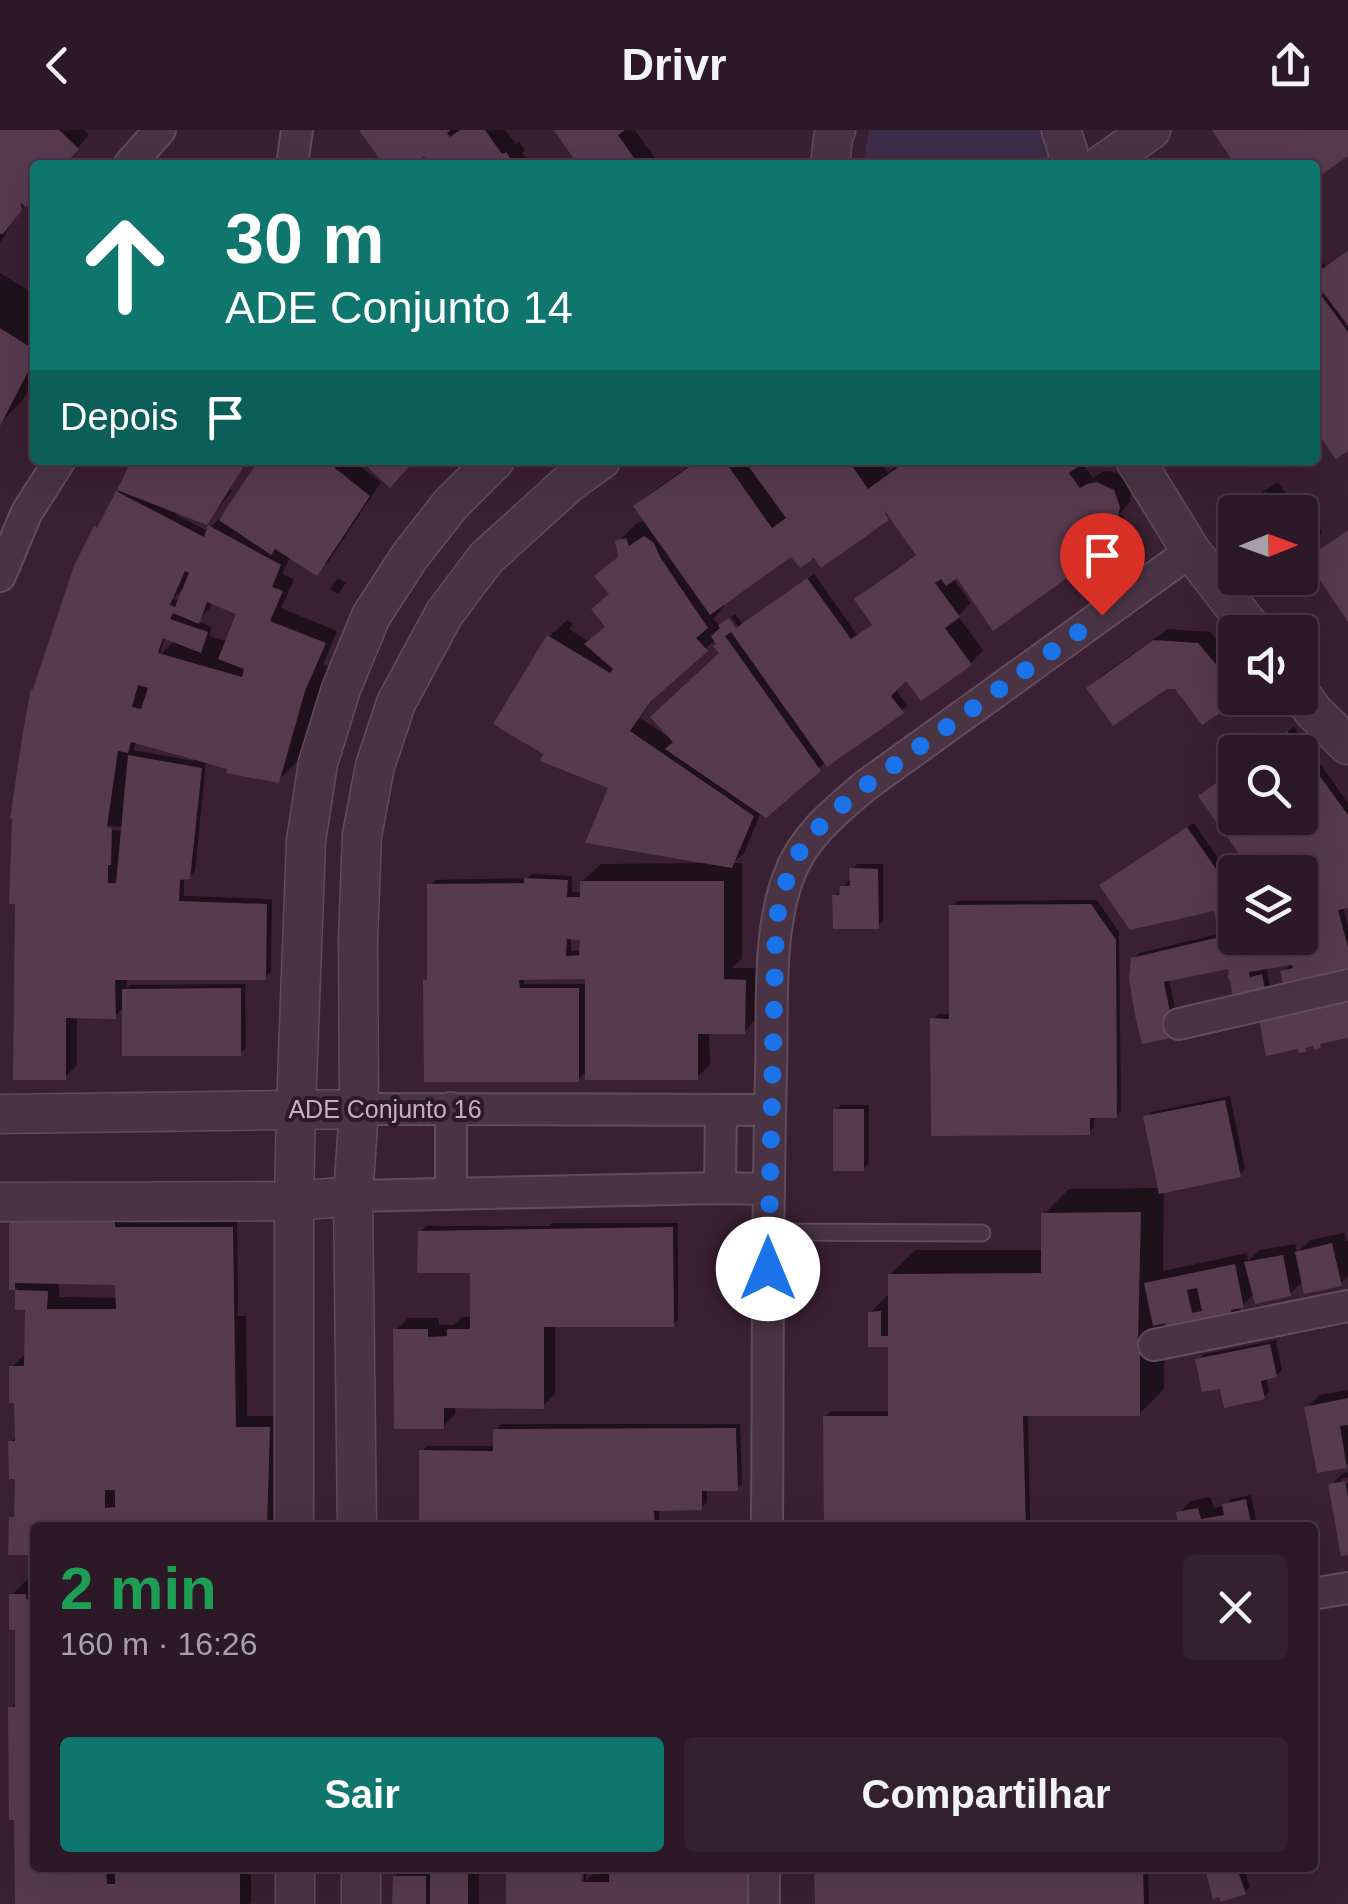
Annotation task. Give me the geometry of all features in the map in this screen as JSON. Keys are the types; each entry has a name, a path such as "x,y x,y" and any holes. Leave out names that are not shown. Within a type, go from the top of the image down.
{"street":[{"path":"133,160 160,130"},
{"path":"293,160 296,130"},
{"path":"831,160 836,130"},
{"path":"1061,130 1068,160"},
{"path":"1108,160 1150,130"},
{"path":"0,576 27,512 57,465"},
{"path":"294,1522 296,1108 306,841 318,763 340,689 370,616 450,505 490,465"},
{"path":"357,1522 353,1196 358,1109 358,939 362,835 376,766 396,703 444,614 486,558 594,465"},
{"path":"1138,465 1191,550 1241,615"},
{"path":"766,1522 776,920 788,875 802,847 827,818 865,786 1191,550"},
{"path":"1317,715 1348,745"},
{"path":"1180,1024 1348,985"},
{"name":"ADE Conjunto 16","path":"0,1114 296,1108 770,1110"},
{"path":"450,1194 451,1108"},
{"path":"720,1188 721,1110"},
{"path":"0,1202 294,1201 353,1196 769,1189"},
{"path":"1154,1346 1348,1306"},
{"path":"1318,1593 1348,1588"},
{"path":"295,1872 295,1904"},
{"path":"361,1872 361,1904"},
{"path":"764,1872 764,1904"}],"lane":[{"path":"768,1232 982,1233"}],"shaded area":[{"path":"869,130 1044,130 1052,160 864,160"}],"building":[{"path":"0,130 59,130 79,149 69,160 30,160 30,203 26,207 21,203 22,210 0,234"},
{"path":"359,130 451,130 447,133 450,137 460,130 485,130 502,154 506,152 512,160 427,160 424,156 418,160 381,160"},
{"path":"554,130 625,130 618,135 636,160 575,160"},
{"path":"1212,130 1348,130 1348,156 1320,176 1320,160 1232,160"},
{"path":"1348,250 1348,326 1320,292 1320,270"},
{"path":"1320,296 1348,332 1348,451 1336,459 1320,437"},
{"path":"0,328 30,347 30,368 0,426"},
{"path":"130,465 245,465 207,525 117,490"},
{"path":"256,465 331,465 370,496 317,576 275,549 271,555 219,520"},
{"path":"365,465 411,465 390,488"},
{"path":"692,465 728,465 772,528 786,518 748,465 851,465 868,489 901,465 1081,465 1069,473 1080,488 1097,482 1114,490 1120,507 1118,517 1109,527 1120,541 1092,561 1102,575 1081,589 1070,576 993,631 957,578 946,586 941,579 935,583 960,617 945,628 972,665 921,701 906,681 891,696 904,713 827,767 731,632 725,636 821,771 766,818 665,749 673,742 650,717 719,653 711,636 729,618 736,628 807,578 851,639 872,625 854,599 916,555 884,510 889,520 821,568 814,558 800,568 791,557 710,615 633,506"},
{"path":"116,491 204,537 208,525 281,565 272,587 283,591 270,621 326,643 305,691 279,783 226,773 227,769 131,742 128,753 118,751 107,827 112,828 108,883 116,883 128,755 202,768 190,879 180,880 179,901 267,904 266,980 115,980 116,1019 66,1018 66,1080 13,1080 15,904 9,904 10,819 23,731 31,689 74,566 94,526 97,528","holes":["185,571 189,573 175,607 170,605","207,602 236,614 218,659 244,669 242,677 158,653 163,638 201,653 208,632 170,619 173,613 199,624","138,685 148,688 141,709 132,707"]},
{"path":"1348,530 1348,622 1318,577 1318,551"},
{"path":"644,536 654,543 708,628 696,638 708,651 651,701 630,731 754,816 732,868 585,843 608,788 540,761 543,754 493,724 547,635 610,673 613,669 584,644 605,627 591,609 609,594 594,576 618,557 615,541 626,538 629,546"},
{"path":"1153,640 1198,643 1218,667 1218,714 1202,725 1175,689 1167,689 1113,726 1086,688"},
{"path":"1318,774 1348,815 1348,908 1338,910 1348,947 1348,977 1285,991 1280,971 1293,968 1292,965 1249,972 1250,977 1262,974 1266,995 1233,1002 1228,969 1164,982 1175,1037 1142,1044 1129,979 1131,958 1218,937 1218,955 1318,955 1318,855 1240,855 1226,835 1318,835"},
{"path":"1218,781 1218,824 1198,796"},
{"path":"1187,827 1218,872 1218,928 1214,911 1130,930 1099,885"},
{"path":"849,868 878,869 879,929 833,929 832,895 839,895 840,886 850,886"},
{"path":"524,878 568,880 567,897 580,897 580,881 724,881 724,979 746,980 745,1034 698,1034 698,1080 585,1080 585,979 519,980 520,988 579,988 579,1082 424,1082 427,884 524,883","holes":["567,939 580,940 579,955 566,956"]},
{"path":"1091,904 1116,940 1117,1118 1090,1118 1090,1135 931,1136 930,1018 949,1019 949,905"},
{"path":"241,988 241,1056 122,1056 122,989"},
{"path":"1348,998 1348,1038 1320,1044 1321,1048 1314,1050 1313,1046 1305,1048 1306,1052 1299,1053 1298,1049 1266,1056 1259,1018"},
{"path":"1225,1100 1241,1177 1159,1194 1143,1116"},
{"path":"833,1109 864,1109 864,1171 833,1171"},
{"path":"1141,1212 1140,1416 1023,1416 1026,1522 824,1522 823,1416 888,1416 888,1347 868,1347 868,1312 881,1311 881,1336 888,1336 888,1274 1041,1273 1041,1213"},
{"path":"9,1222 233,1227 236,1427 270,1427 267,1522 30,1522 30,1555 8,1555 15,1479 9,1479 8,1441 15,1441 9,1366 24,1366 25,1310 15,1310 15,1290 9,1290","holes":["15,1283 115,1285 116,1309 47,1309 48,1291 15,1290","105,1490 115,1490 115,1507 105,1508"]},
{"path":"673,1227 674,1327 544,1327 544,1409 444,1408 444,1429 394,1429 393,1329 428,1329 428,1337 447,1336 447,1329 470,1329 470,1273 417,1273 418,1231"},
{"path":"1332,1243 1342,1286 1304,1294 1295,1252"},
{"path":"1283,1255 1291,1296 1255,1304 1244,1262"},
{"path":"1235,1264 1244,1308 1231,1310 1233,1321 1169,1334 1166,1323 1153,1326 1144,1283","holes":["1197,1288 1202,1311 1192,1313 1187,1290"]},
{"path":"1270,1344 1277,1377 1261,1381 1265,1399 1224,1408 1220,1389 1202,1392 1195,1359"},
{"path":"1348,1398 1348,1425 1340,1426 1347,1468 1317,1473 1304,1407"},
{"path":"736,1428 738,1491 702,1491 702,1510 654,1511 655,1522 419,1522 419,1450 493,1451 493,1429"},
{"path":"1345,1481 1348,1555 1341,1556 1328,1484"},
{"path":"1246,1499 1251,1522 1178,1522 1176,1512 1198,1508 1201,1519 1224,1515 1222,1504"},
{"path":"9,1594 26,1594 26,1599 30,1599 30,1872 106,1872 107,1884 115,1884 115,1872 240,1872 240,1904 15,1904 14,1820 9,1820 8,1707 15,1707 15,1630 9,1630"},
{"path":"430,1872 468,1872 468,1904 430,1904"},
{"path":"506,1872 581,1872 582,1882 609,1882 609,1872 751,1872 751,1904 506,1904"},
{"path":"814,1872 1143,1872 1144,1904 815,1904"},
{"path":"1206,1872 1238,1872 1246,1894 1221,1902 1219,1897 1213,1900"},
{"path":"393,1876 426,1876 426,1904 392,1904"}],"route":[{"path":"768,1269 776,920 788,875 802,847 827,818 865,786 1102,615"}]}
